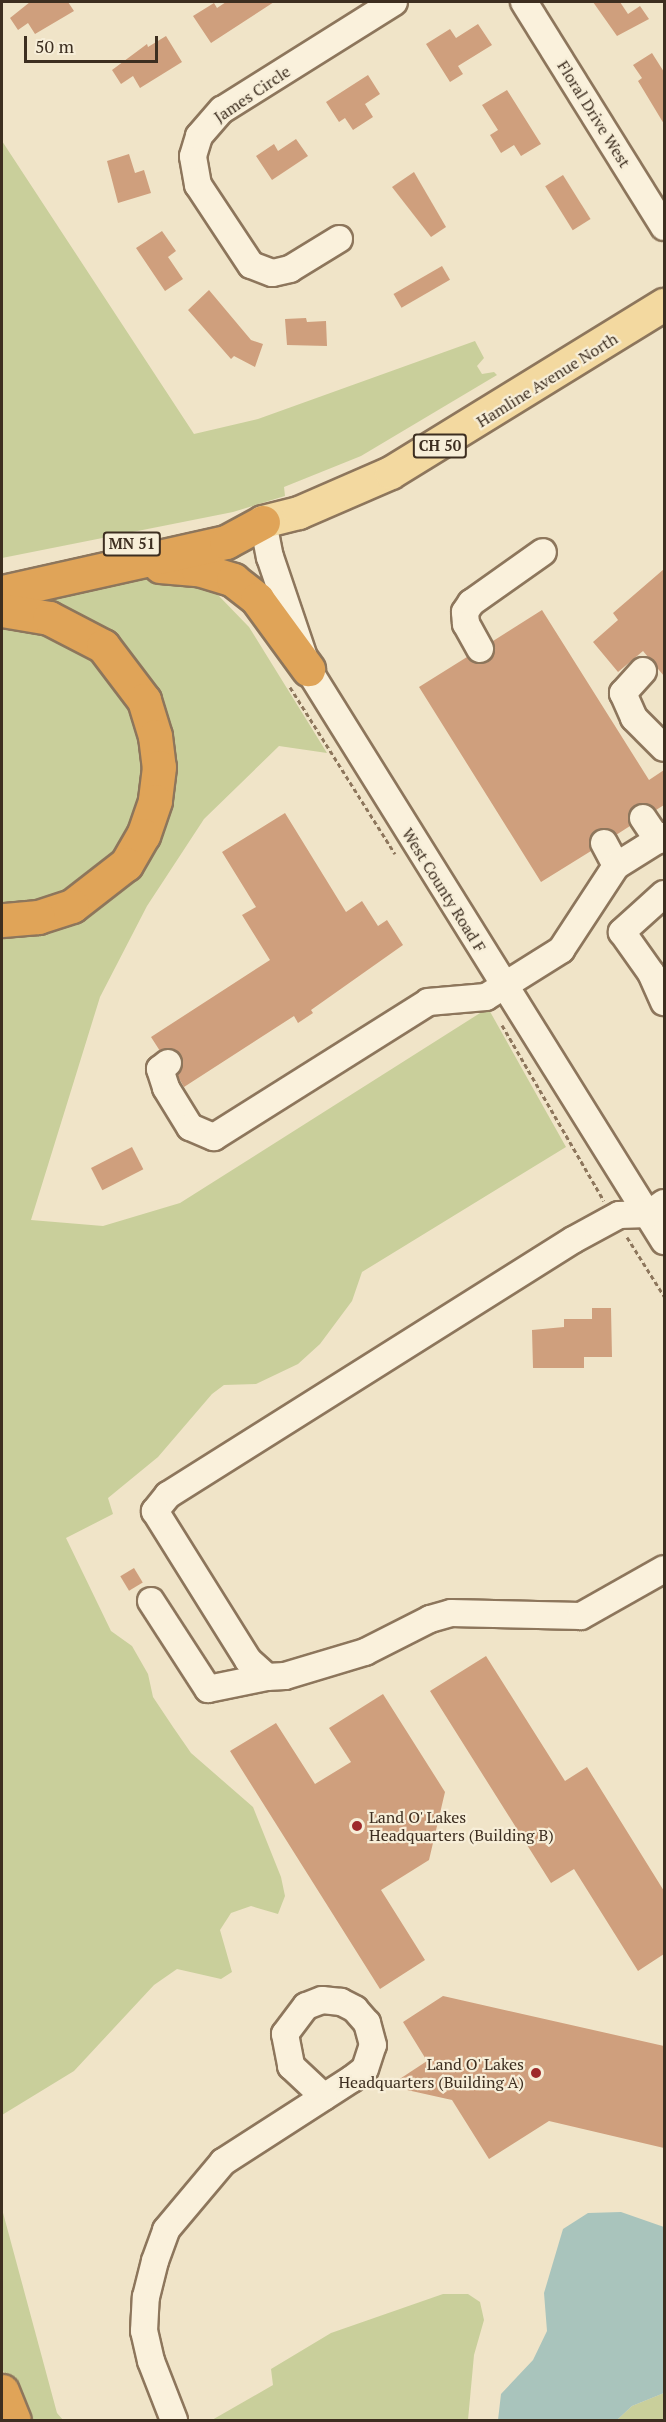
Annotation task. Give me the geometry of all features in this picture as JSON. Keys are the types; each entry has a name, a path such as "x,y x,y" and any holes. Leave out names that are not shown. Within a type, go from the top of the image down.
{"highway":[{"name":"Hamline Avenue North","path":"2,592 226,542 263,522"},
{"name":"Hamline Avenue North","path":"2,572 220,525 263,522"},
{"path":"134,563 198,569 233,580 257,599 296,674"},
{"path":"2,610 49,618 103,646 144,699 155,736 159,767 155,801 143,835 126,864 72,906 39,917 2,920"},
{"path":"2,2391 14,2421"}],"main road":[{"name":"Hamline Avenue North","path":"263,522 298,513 391,473 664,305"}],"street":[{"name":"James Circle","path":"339,239 290,269 272,273 251,265 198,185 193,156 199,136 222,110 394,2"},
{"name":"Floral Drive West","path":"524,2 664,227"},
{"name":"West County Road F","path":"263,522 296,674 495,992 656,1209 664,1241"},
{"path":"480,649 466,624 471,603 543,552"},
{"path":"643,671 623,693 634,718 664,748"},
{"path":"168,1063 160,1069 166,1088 190,1127 214,1137 428,1002 495,992 561,950 616,866 661,838 644,818"},
{"path":"604,843 616,866"},
{"path":"664,894 622,932 651,973 664,1002"},
{"path":"267,1677 248,1660 155,1511 156,1505 489,1292 614,1217 656,1209"},
{"path":"152,1601 208,1689 267,1677 285,1676 365,1652 430,1619 451,1613 581,1616 663,1572"},
{"path":"174,2421 151,2361 144,2331 146,2297 166,2230 223,2162 324,2097"}],"path":[{"path":"296,674 397,856"},
{"path":"495,992 614,1217 664,1296"}],"green space":[{"path":"2,141 194,434 258,419 475,341 484,358 477,366 482,374 494,372 497,375 361,456 284,487 285,496 233,512 2,558"},
{"path":"158,576 223,589 218,595 249,627 327,753 279,746 204,819 147,906 100,997 31,1220 103,1226 180,1203 488,1008 566,1147 362,1272 352,1301 320,1344 298,1364 256,1384 224,1385 212,1394 158,1457 108,1498 113,1514 66,1538 111,1631 132,1646 148,1674 153,1697 191,1753 253,1807 281,1877 285,1896 278,1914 251,1906 231,1913 220,1930 232,1972 221,1979 177,1969 154,1985 74,2071 2,2115 2,928 118,883 159,716 29,602 68,587 102,587"},
{"path":"2,619 70,636 128,692 149,768 130,838 76,891 2,909"},
{"path":"2,2209 57,2413 63,2420 23,2420 2,2368"},
{"path":"443,2294 468,2294 480,2302 484,2320 474,2355 468,2420 212,2420 273,2385 271,2369 331,2333"},
{"path":"664,2393 664,2420 617,2420 632,2406"}],"water":[{"path":"621,2212 664,2227 664,2393 632,2406 617,2420 498,2420 501,2394 533,2360 547,2331 544,2293 563,2229 588,2213"}],"building":[{"path":"30,2 68,2 74,11 35,34 28,23 18,30 10,18"},
{"path":"226,2 274,2 211,43 193,16 214,3 217,8"},
{"path":"593,2 620,2 628,14 640,6 649,19 617,36"},
{"path":"478,24 492,45 458,66 463,74 450,82 426,44 450,29 456,38"},
{"path":"166,36 182,62 140,88 133,76 121,84 112,70 147,44 148,47"},
{"path":"652,53 664,72 664,124 638,81 642,78 633,65"},
{"path":"368,75 380,94 365,104 373,117 353,130 345,118 339,122 326,102"},
{"path":"507,90 541,144 521,156 514,145 501,153 490,135 498,130 482,105"},
{"path":"296,139 308,156 272,180 256,156 274,144 278,151"},
{"path":"129,154 135,173 144,170 151,193 118,203 107,161"},
{"path":"414,172 446,227 431,237 392,187"},
{"path":"563,175 591,219 573,230 545,186"},
{"path":"162,231 176,251 168,257 183,279 165,291 136,248"},
{"path":"442,266 450,280 402,308 394,294"},
{"path":"209,290 251,340 263,344 255,367 234,356 231,359 188,310"},
{"path":"306,318 307,322 326,321 327,346 287,345 285,319"},
{"path":"664,569 664,676 643,651 618,672 593,642 618,620 613,613"},
{"path":"542,610 649,780 664,770 664,805 656,810 649,804 635,805 629,812 630,826 616,835 605,828 597,830 589,842 591,851 541,882 419,687 467,657 479,664 488,662 495,650 493,641"},
{"path":"285,813 346,912 362,901 378,926 387,920 403,945 311,1010 313,1013 298,1023 294,1016 184,1087 177,1075 183,1062 180,1055 173,1049 160,1051 151,1037 270,960 242,915 256,907 222,852"},
{"path":"132,1147 143,1169 102,1190 91,1168"},
{"path":"592,1308 611,1308 612,1357 584,1357 584,1368 533,1368 532,1330 564,1327 564,1319 592,1319"},
{"path":"134,1568 143,1583 129,1591 120,1576"},
{"path":"486,1656 565,1781 587,1767 664,1891 664,1954 638,1971 574,1869 551,1883 430,1691"},
{"name":"Land O' Lakes Headquarters (Building B)","path":"383,1694 445,1792 429,1860 381,1890 425,1960 380,1989 230,1751 276,1723 315,1784 351,1762 329,1728"},
{"name":"Land O' Lakes Headquarters (Building A)","path":"443,1996 664,2046 664,2148 549,2121 489,2159 452,2100 389,2086 427,2061 403,2022"}],"place":[{"name":"Land O' Lakes Headquarters (Building B)","path":"357,1826"},
{"name":"Land O' Lakes Headquarters (Building A)","path":"536,2073"}]}
